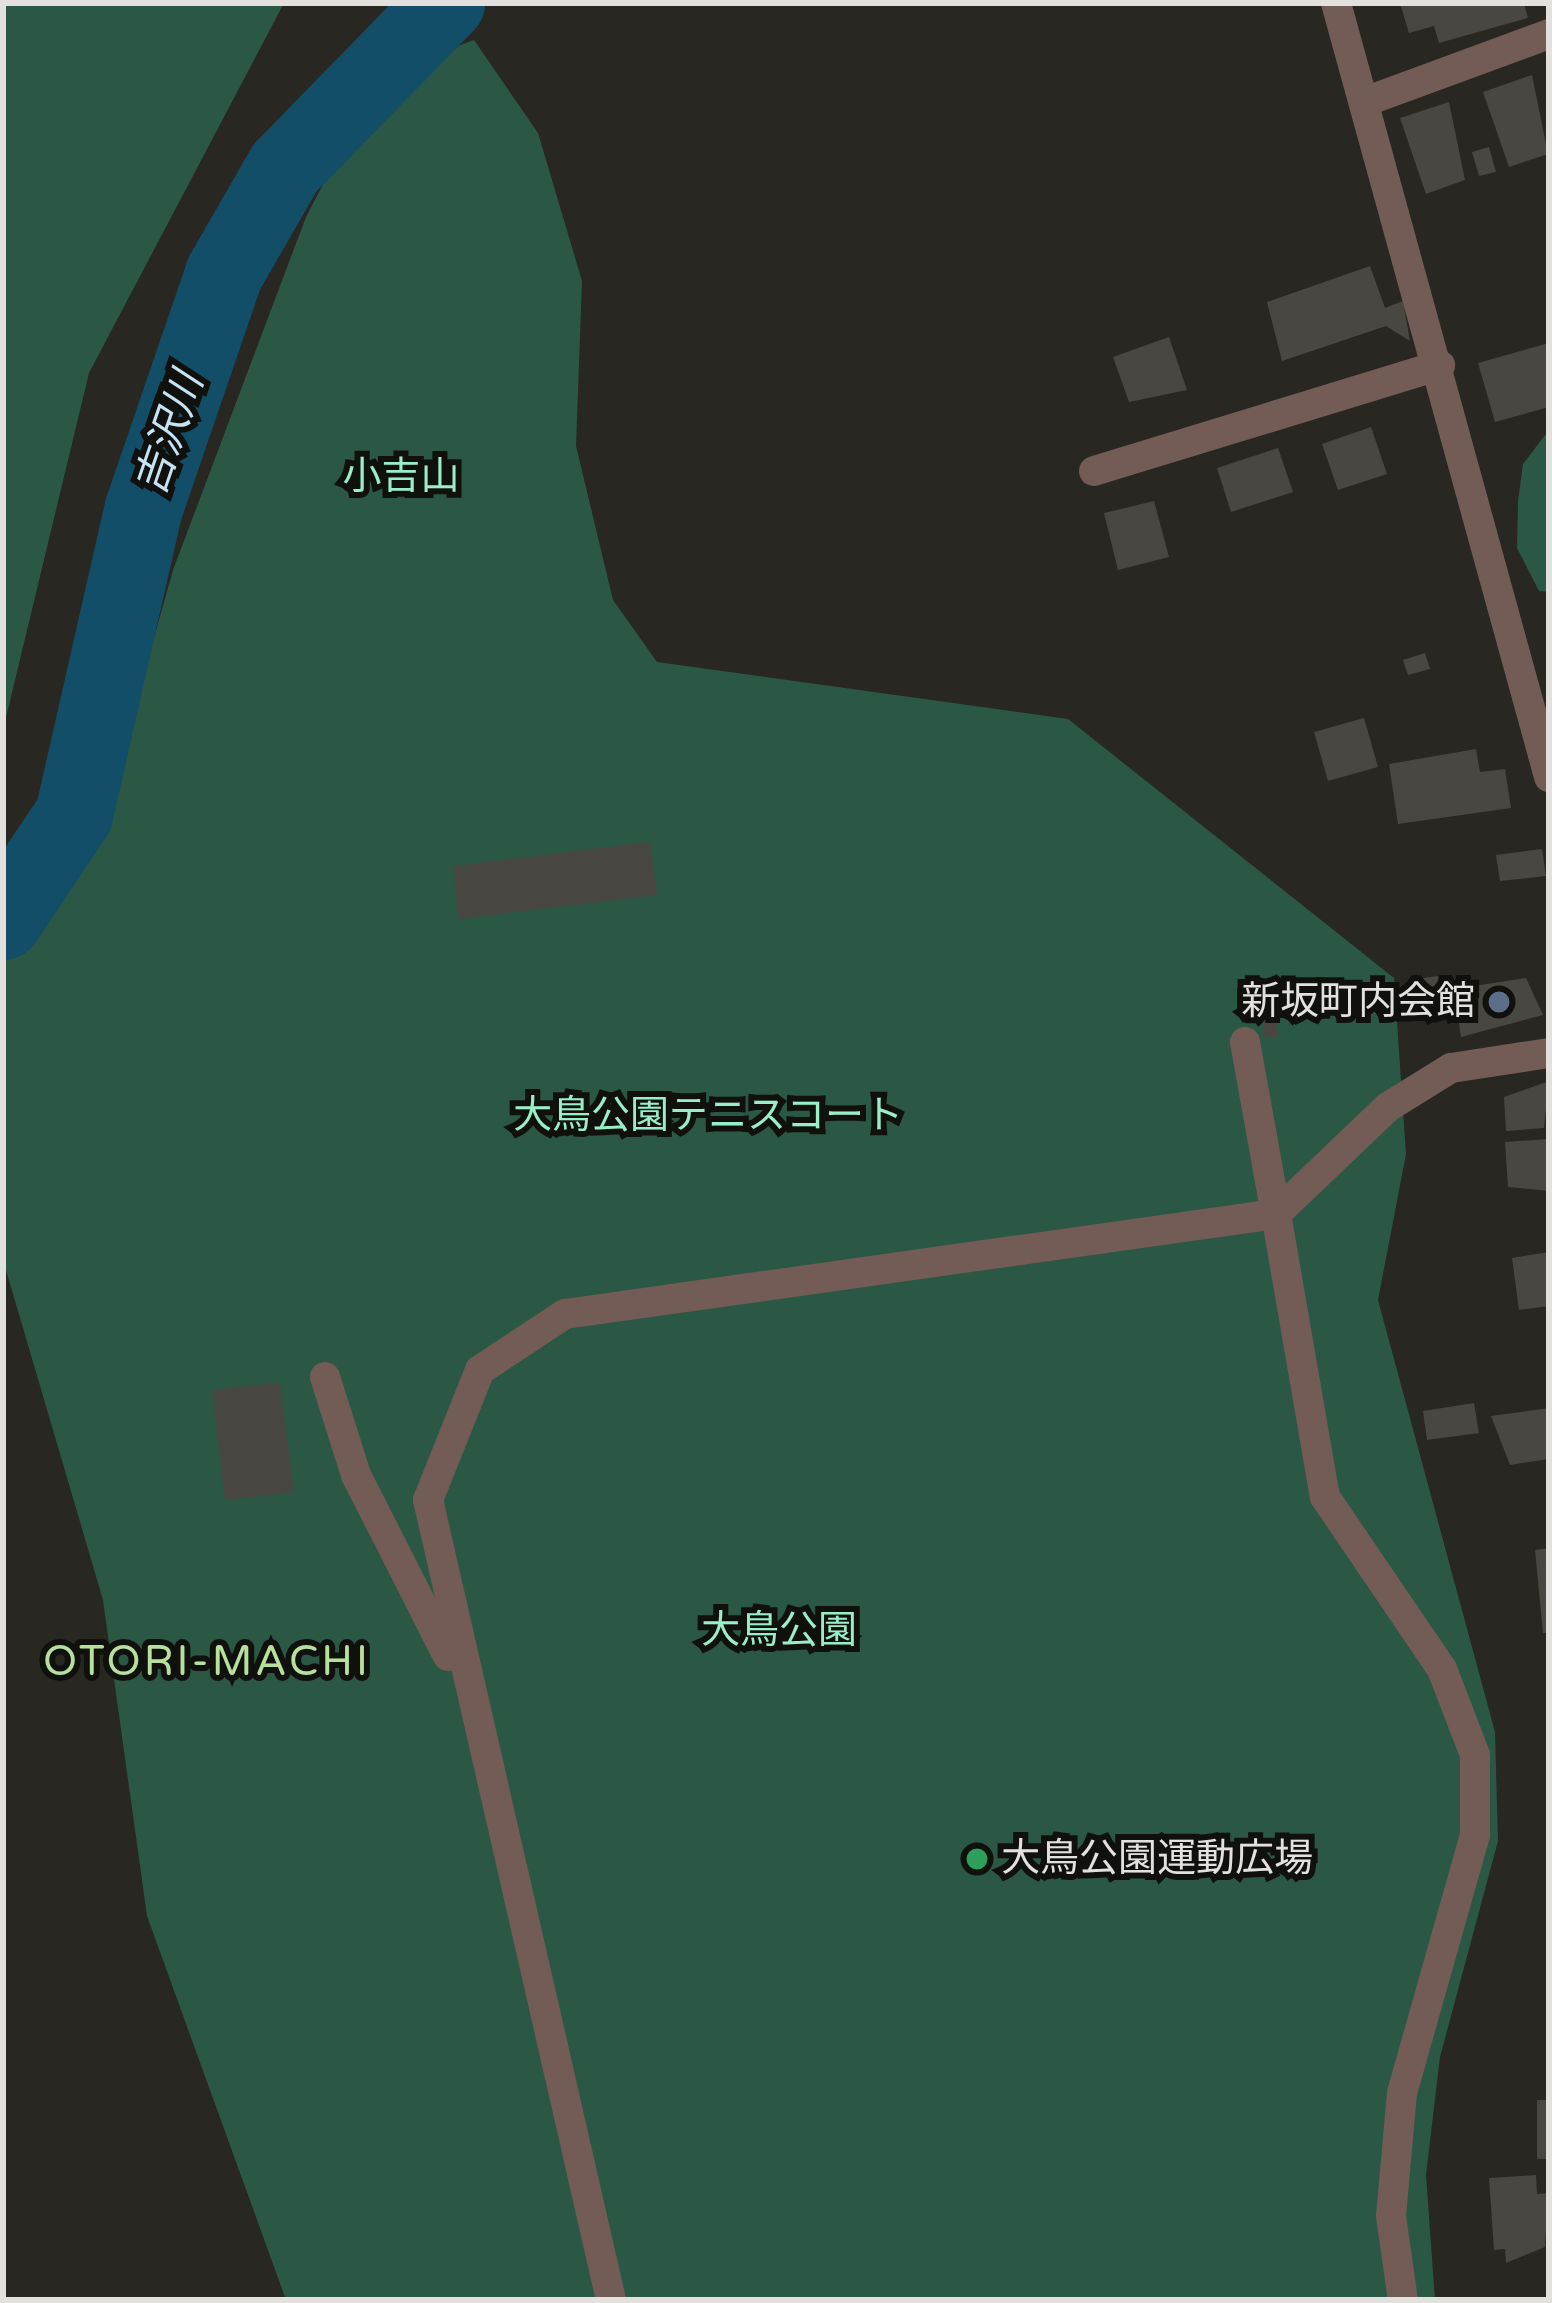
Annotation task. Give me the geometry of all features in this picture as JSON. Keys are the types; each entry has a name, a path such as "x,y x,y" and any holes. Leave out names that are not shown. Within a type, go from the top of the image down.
{"street":[{"path":"1336,3 1440,365 1549,777"},
{"path":"1366,101 1549,34"},
{"path":"1094,471 1440,365"},
{"path":"1245,1042 1325,1497 1442,1669 1475,1755 1475,1835 1402,2093 1391,2216 1403,2300"},
{"path":"611,2300 466,1694 428,1500 480,1370 565,1314 1276,1214 1388,1107 1451,1068 1549,1053"},
{"path":"325,1377 356,1474 466,1694"}],"green space":[{"path":"3,3 284,3 89,373 3,730"},
{"name":"大鳥公園","path":"474,40 538,133 582,281 576,446 613,600 657,662 1068,719 1394,978 1406,1154 1378,1300 1495,1732 1498,1841 1440,2057 1426,2175 1435,2300 286,2300 147,1916 103,1600 3,1260 3,951 102,823 173,570 306,217 356,121 414,62"},
{"path":"1549,430 1549,592 1539,591 1517,548 1523,464"}],"building":[{"path":"1400,3 1524,3 1528,18 1439,43 1434,26 1409,33"},
{"path":"1532,75 1548,154 1509,167 1483,92"},
{"path":"1449,102 1465,180 1426,194 1400,118"},
{"path":"1489,147 1496,172 1479,176 1472,152"},
{"path":"1370,266 1385,308 1403,301 1410,341 1386,326 1282,361 1267,302"},
{"path":"1169,337 1187,390 1129,402 1113,357"},
{"path":"1549,343 1549,407 1495,422 1478,363"},
{"path":"1371,427 1387,474 1338,490 1322,444"},
{"path":"1278,448 1293,492 1231,512 1217,468"},
{"path":"1154,501 1169,557 1118,570 1104,513"},
{"path":"1425,653 1430,669 1408,675 1403,660"},
{"path":"1364,718 1378,767 1328,781 1314,732"},
{"path":"1476,749 1480,772 1505,769 1511,808 1398,824 1389,764"},
{"path":"650,842 657,895 459,919 453,866"},
{"path":"1542,849 1546,876 1500,881 1496,855"},
{"path":"1438,976 1441,1002 1420,1005 1417,979"},
{"name":"新坂町内会館","path":"1526,978 1543,1015 1461,1037 1454,989"},
{"path":"1274,990 1278,1037 1264,1037 1261,991"},
{"path":"1549,1081 1544,1128 1506,1131 1504,1097"},
{"path":"1549,1139 1549,1191 1508,1187 1505,1142"},
{"path":"1549,1252 1549,1306 1519,1310 1512,1258"},
{"path":"280,1382 294,1492 225,1500 212,1390"},
{"path":"1474,1403 1479,1433 1427,1440 1423,1411"},
{"path":"1549,1408 1549,1459 1510,1465 1491,1416"},
{"path":"1549,1548 1549,1633 1543,1633 1535,1550"},
{"path":"1537,2100 1549,2100 1549,2159 1537,2159"},
{"path":"1536,2175 1537,2194 1548,2193 1545,2247 1506,2263 1505,2249 1494,2250 1489,2178"}],"waterway":[{"name":"吉沢川","path":"3,921 74,815 144,508 224,274 285,168 446,3"}],"place":[{"name":"新坂町内会館","path":"1499,1002"},
{"name":"大鳥公園運動広場","path":"977,1859"}],"district":[{"name":"OTORI-MACHI","path":"207,1662"}],"park label":[{"name":"小吉山","path":"401,477"},
{"name":"大鳥公園テニスコート","path":"708,1116"}]}
